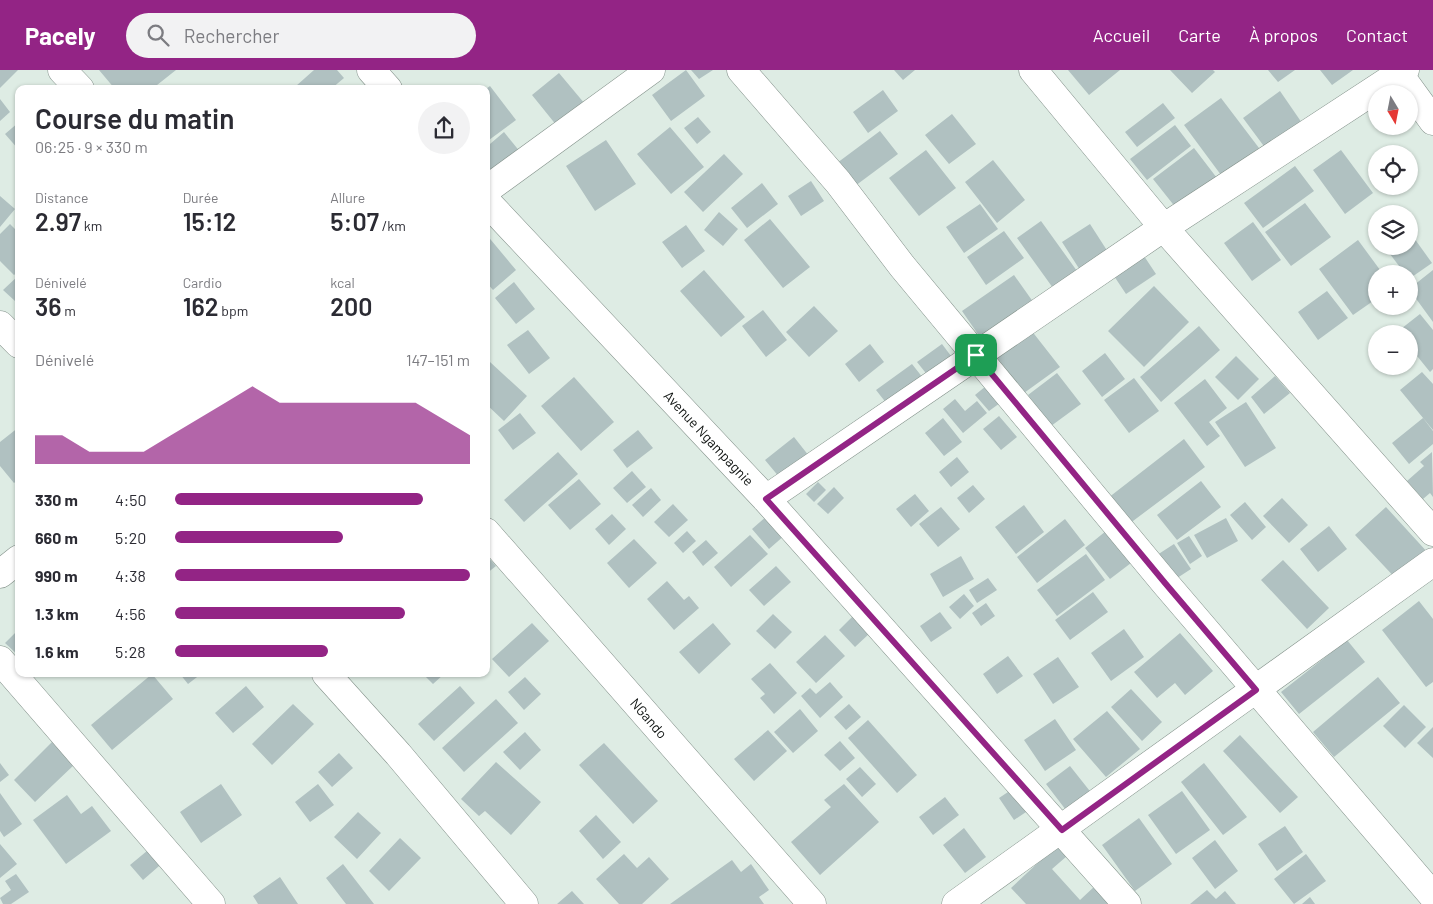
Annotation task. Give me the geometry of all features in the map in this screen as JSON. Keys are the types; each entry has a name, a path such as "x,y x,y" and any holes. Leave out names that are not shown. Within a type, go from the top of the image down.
{"street":[{"path":"62,70 76,85"},
{"path":"371,70 384,85"},
{"path":"490,187 651,70"},
{"path":"741,70 838,182 902,266 1165,583 1433,896"},
{"path":"1033,70 1164,228 1433,532"},
{"path":"766,499 1164,228 1400,71 1433,121"},
{"name":"Avenue Ngampagnie","path":"490,205 766,499 1127,904"},
{"path":"0,325 15,340"},
{"name":"NGando","path":"490,537 812,904"},
{"path":"0,574 15,561"},
{"path":"956,904 1062,830 1433,562"},
{"path":"0,660 211,904"},
{"path":"329,677 398,754 524,904"}],"building":[{"path":"0,70 18,70 0,88"},
{"path":"99,70 176,70 157,85 112,85"},
{"path":"314,70 337,70 344,78 336,85 297,85"},
{"path":"686,70 705,96 671,121 652,95"},
{"path":"691,70 713,70 699,79"},
{"path":"894,70 915,70 903,80"},
{"path":"1068,70 1120,70 1089,95"},
{"path":"1170,70 1213,70 1215,72 1192,93"},
{"path":"1268,70 1295,70 1278,82"},
{"path":"1320,70 1353,70 1332,85"},
{"path":"559,73 585,104 557,126 532,95"},
{"path":"490,86 516,120 490,139"},
{"path":"883,90 898,111 868,133 853,112"},
{"path":"1280,91 1302,123 1266,149 1243,118"},
{"path":"1221,98 1259,148 1221,175 1184,125"},
{"path":"0,99 10,112 0,121"},
{"path":"1163,103 1175,118 1137,147 1125,132"},
{"path":"952,114 976,144 949,164 925,135"},
{"path":"698,117 711,132 697,144 684,128"},
{"path":"15,125 15,145 5,134"},
{"path":"1175,125 1191,146 1147,180 1130,159"},
{"path":"670,127 704,167 671,194 637,154"},
{"path":"880,131 898,154 855,186 837,163"},
{"path":"504,132 521,153 490,179 490,144"},
{"path":"606,140 636,184 595,211 566,166"},
{"path":"1194,148 1220,182 1180,213 1153,179"},
{"path":"926,150 956,188 919,216 889,178"},
{"path":"1341,150 1368,186 1368,195 1370,195 1345,214 1313,170"},
{"path":"724,154 743,174 703,212 684,192"},
{"path":"993,160 1025,200 997,223 965,182"},
{"path":"1295,166 1314,191 1263,228 1244,203"},
{"path":"811,181 824,201 801,216 788,196"},
{"path":"762,183 778,204 747,228 731,208"},
{"path":"0,196 15,209 0,227"},
{"path":"1305,203 1331,237 1291,266 1265,232"},
{"path":"980,204 998,229 964,253 946,227"},
{"path":"719,212 738,229 723,246 704,230"},
{"path":"770,219 810,267 783,288 744,240"},
{"path":"1041,221 1077,271 1053,288 1017,238"},
{"path":"1253,222 1281,260 1252,281 1224,243"},
{"path":"10,224 15,229 14,275 0,261 0,234"},
{"path":"1090,224 1108,252 1080,270 1062,242"},
{"path":"686,225 705,251 682,268 662,242"},
{"path":"1004,231 1024,258 986,285 967,257"},
{"path":"490,239 516,270 493,290 490,287"},
{"path":"1358,240 1376,265 1368,265 1368,305 1353,315 1319,269"},
{"path":"1418,244 1432,263 1418,273 1418,265 1398,265 1391,255 1418,255"},
{"path":"1144,256 1156,274 1126,294 1114,276"},
{"path":"704,270 745,317 721,337 680,291"},
{"path":"1433,270 1433,322 1418,301 1418,282"},
{"path":"1014,275 1036,306 984,343 962,311"},
{"path":"15,279 15,301 3,290"},
{"path":"514,282 535,309 516,324 495,298"},
{"path":"1154,286 1189,322 1144,367 1108,331"},
{"path":"1327,291 1348,318 1318,340 1298,312"},
{"path":"814,306 838,331 809,357 786,332"},
{"path":"763,310 787,340 766,357 742,326"},
{"path":"1420,314 1433,330 1433,369 1430,372 1418,357 1418,325 1406,325"},
{"path":"1199,326 1220,350 1161,402 1140,377"},
{"path":"528,330 550,358 529,374 507,345"},
{"path":"1031,330 1060,367 1024,393 996,356"},
{"path":"870,344 884,362 859,382 845,364"},
{"path":"942,344 957,364 933,382 917,362"},
{"path":"1105,353 1125,379 1102,397 1082,371"},
{"path":"1236,356 1259,379 1238,400 1215,377"},
{"path":"490,362 527,396 504,421 490,408"},
{"path":"912,364 923,378 887,404 876,390"},
{"path":"1422,372 1433,384 1433,430 1400,390"},
{"path":"1057,373 1081,404 1051,426 1028,395"},
{"path":"1275,376 1290,393 1264,414 1251,397"},
{"path":"574,377 614,422 581,451 541,406"},
{"path":"1134,378 1159,411 1129,433 1104,400"},
{"path":"1205,379 1227,408 1209,422 1220,436 1207,446 1174,403"},
{"path":"986,386 1000,403 989,411 975,395"},
{"path":"955,399 965,411 977,401 987,413 963,433 943,409"},
{"path":"1246,402 1276,448 1245,467 1215,422"},
{"path":"520,413 536,433 513,450 498,430"},
{"path":"999,416 1017,437 1001,450 983,429"},
{"path":"943,418 962,442 944,456 925,433"},
{"path":"1423,418 1433,431 1433,444 1409,464 1392,443"},
{"path":"15,430 14,483 0,466 0,442"},
{"path":"638,430 653,448 627,468 613,450"},
{"path":"794,437 809,456 780,478 765,460"},
{"path":"1184,439 1205,467 1129,524 1108,498"},
{"path":"558,452 578,474 524,522 504,500"},
{"path":"1432,452 1433,497 1430,493 1423,499 1407,481 1424,466 1420,462"},
{"path":"957,457 969,472 951,487 939,472"},
{"path":"632,471 646,487 627,503 613,488"},
{"path":"579,479 601,504 570,530 548,505"},
{"path":"1201,481 1221,507 1177,540 1157,515"},
{"path":"818,482 826,490 814,502 806,494"},
{"path":"973,485 985,499 969,513 957,498"},
{"path":"834,487 844,498 828,514 817,504"},
{"path":"651,488 661,500 643,517 632,505"},
{"path":"915,494 929,511 911,527 896,509"},
{"path":"1282,498 1308,525 1289,543 1263,516"},
{"path":"1245,502 1266,527 1252,540 1230,515"},
{"path":"673,504 688,520 669,537 654,522"},
{"path":"1024,505 1044,532 1016,554 995,527"},
{"path":"941,507 960,529 938,547 919,524"},
{"path":"1386,507 1429,554 1399,582 1355,535"},
{"path":"612,514 626,529 609,545 595,529"},
{"path":"768,515 785,535 769,549 752,529"},
{"path":"1226,518 1238,541 1207,558 1194,535"},
{"path":"1065,519 1085,545 1037,583 1017,557"},
{"path":"1329,526 1347,549 1318,572 1300,549"},
{"path":"687,531 696,541 683,553 674,543"},
{"path":"1106,531 1131,563 1110,579 1085,548"},
{"path":"750,535 768,554 731,587 714,567"},
{"path":"1189,536 1202,556 1190,564 1177,543"},
{"path":"634,539 657,563 629,588 607,563"},
{"path":"706,540 718,553 703,566 692,552"},
{"path":"1174,544 1191,569 1171,582 1154,557"},
{"path":"1086,554 1105,580 1057,616 1037,590"},
{"path":"961,556 974,579 943,597 930,574"},
{"path":"490,559 496,566 490,571"},
{"path":"1283,560 1329,608 1307,629 1261,580"},
{"path":"776,566 791,582 764,606 749,590"},
{"path":"988,578 997,590 977,603 969,590"},
{"path":"667,581 684,600 689,596 699,608 674,630 647,599"},
{"path":"1093,592 1108,612 1070,640 1055,620"},
{"path":"964,594 974,606 960,619 949,607"},
{"path":"1419,601 1433,619 1433,682 1426,687 1382,630"},
{"path":"986,603 995,616 981,626 972,613"},
{"path":"940,612 952,628 931,642 920,626"},
{"path":"773,614 792,632 775,649 756,631"},
{"path":"854,615 871,632 855,647 839,630"},
{"path":"532,623 549,641 509,677 492,659"},
{"path":"713,623 731,644 699,674 679,652"},
{"path":"1124,629 1144,657 1111,681 1091,653"},
{"path":"15,633 15,652 5,643"},
{"path":"1180,633 1213,671 1185,695 1175,683 1157,698 1134,672"},
{"path":"825,635 845,656 816,683 796,662"},
{"path":"1347,640 1365,662 1299,714 1281,692"},
{"path":"1008,656 1023,676 997,694 983,674"},
{"path":"1058,657 1079,687 1053,704 1033,674"},
{"path":"770,663 797,693 774,714 760,698 765,694 751,679"},
{"path":"148,677 155,677 173,699 112,750 91,725"},
{"path":"182,677 197,677 188,684"},
{"path":"426,677 441,677 433,684"},
{"path":"525,677 541,694 524,710 508,692"},
{"path":"1378,677 1400,703 1334,757 1313,732"},
{"path":"830,682 843,697 820,718 801,696 810,688 816,694"},
{"path":"246,686 264,707 233,733 215,713"},
{"path":"460,686 475,703 434,741 418,724"},
{"path":"1131,689 1162,722 1142,741 1111,707"},
{"path":"496,699 518,723 464,772 442,748"},
{"path":"293,704 314,724 272,765 252,744"},
{"path":"849,704 861,717 846,730 834,717"},
{"path":"1404,705 1426,727 1405,748 1383,726"},
{"path":"800,709 818,731 793,753 774,732"},
{"path":"1107,711 1140,749 1106,777 1073,739"},
{"path":"1055,719 1076,750 1045,771 1024,740"},
{"path":"868,720 917,775 897,793 848,738"},
{"path":"1433,727 1433,758 1417,743"},
{"path":"768,730 787,751 754,781 734,759"},
{"path":"525,732 541,750 520,770 503,752"},
{"path":"1240,735 1298,797 1280,813 1223,751"},
{"path":"840,741 855,758 840,771 824,755"},
{"path":"52,742 75,764 35,802 14,780"},
{"path":"604,743 658,801 633,824 579,765"},
{"path":"339,753 353,768 332,787 318,772"},
{"path":"496,762 541,802 511,835 485,811 479,816 461,799"},
{"path":"0,763 9,775 0,782"},
{"path":"1204,763 1247,817 1223,835 1181,782"},
{"path":"1070,766 1093,795 1069,814 1046,784"},
{"path":"860,767 876,784 862,797 846,779"},
{"path":"221,784 242,815 201,843 180,812"},
{"path":"318,784 334,805 310,822 295,802"},
{"path":"844,784 879,822 820,875 791,842 831,807 824,800"},
{"path":"1014,788 1029,810 1014,820 999,798"},
{"path":"1182,791 1210,830 1176,854 1148,815"},
{"path":"0,793 22,824 4,837 0,831"},
{"path":"67,795 81,814 92,806 111,831 66,864 33,820"},
{"path":"945,797 959,815 933,835 919,817"},
{"path":"358,812 381,833 357,859 334,837"},
{"path":"596,815 621,842 603,859 579,831"},
{"path":"1139,818 1172,864 1135,891 1102,845"},
{"path":"1285,826 1303,852 1277,871 1258,844"},
{"path":"964,828 986,857 965,873 943,845"},
{"path":"400,838 421,858 389,891 369,871"},
{"path":"1215,840 1238,871 1215,889 1192,858"},
{"path":"0,844 17,864 0,878"},
{"path":"1057,845 1067,856 1052,869 1080,900 1096,885 1110,901 1107,904 1026,904 1011,888"},
{"path":"153,846 166,860 143,880 130,865"},
{"path":"624,854 637,868 649,857 669,879 642,904 619,904 596,879"},
{"path":"1306,854 1326,881 1294,904 1274,879"},
{"path":"732,860 741,872 751,864 769,890 759,897 764,904 670,904"},
{"path":"343,864 374,904 346,904 326,878"},
{"path":"16,874 29,892 11,904 3,904 0,898 11,890 5,881"},
{"path":"280,877 298,904 258,904 253,896"},
{"path":"1207,890 1216,899 1225,891 1236,904 1190,904"},
{"path":"572,891 584,904 557,904"},
{"path":"1310,897 1315,904 1302,904"}],"route":[{"path":"976,355 1256,690 1062,830 766,499 976,355"}]}
